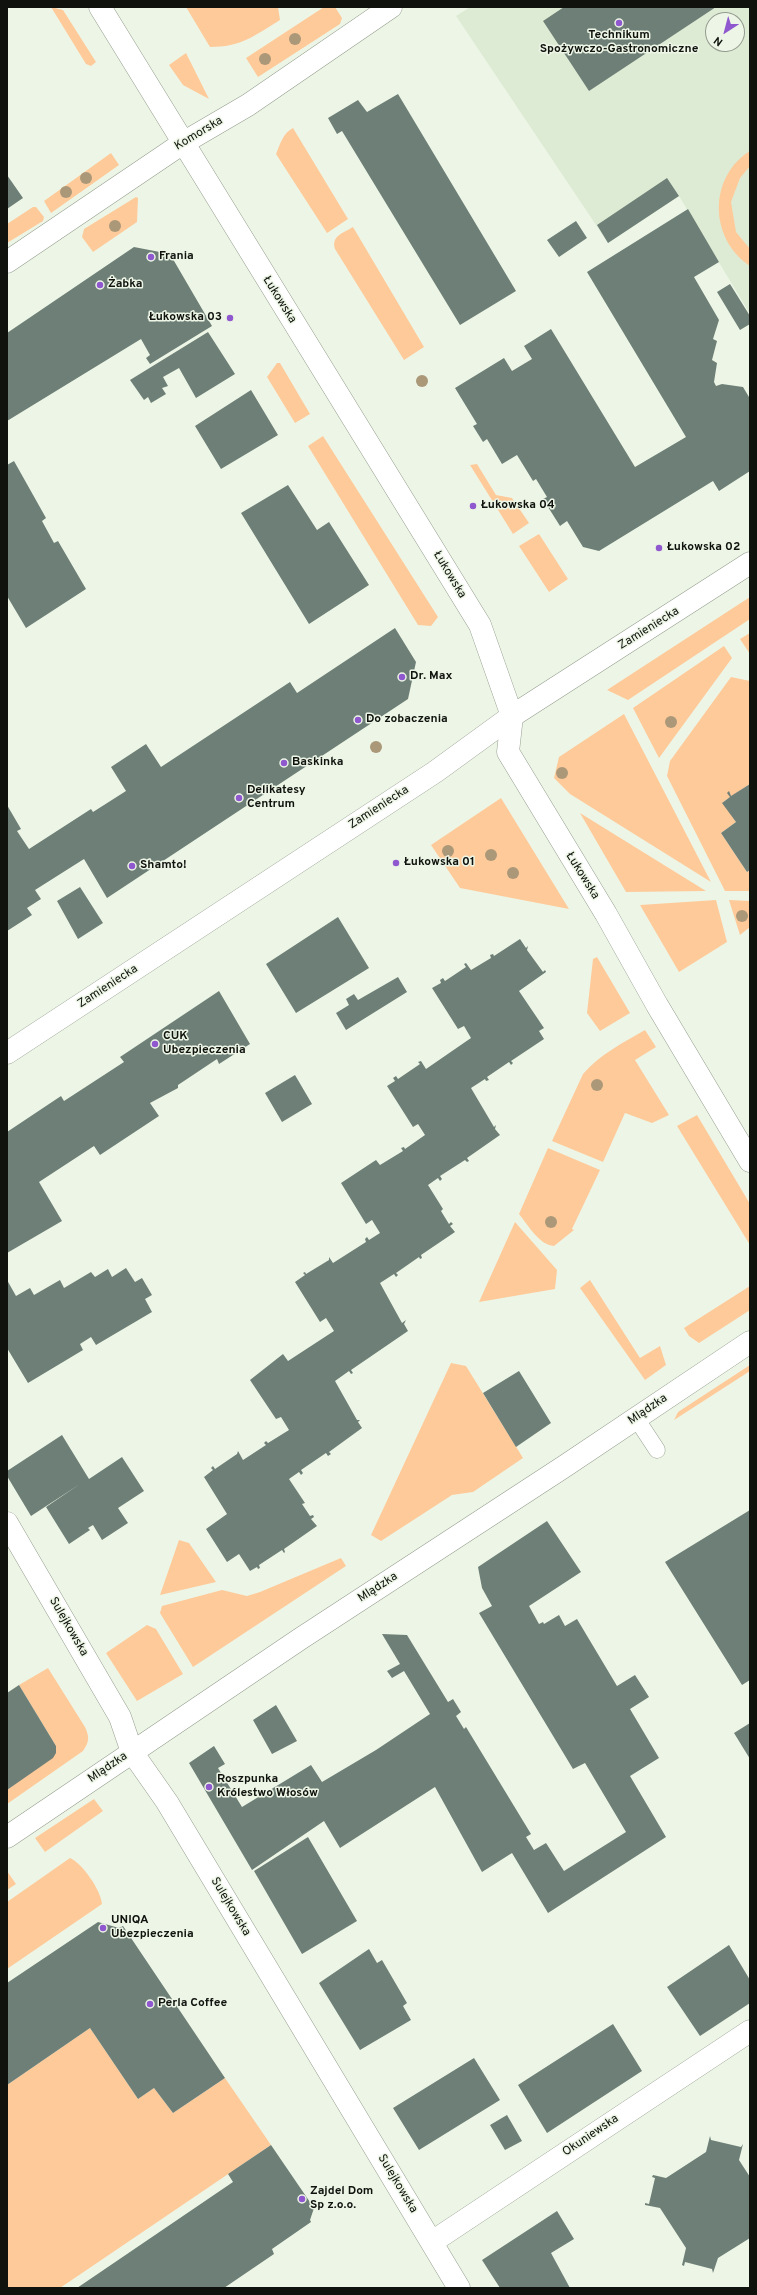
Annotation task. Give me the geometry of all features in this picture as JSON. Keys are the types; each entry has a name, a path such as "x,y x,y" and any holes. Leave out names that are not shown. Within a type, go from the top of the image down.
{"street":[{"name":"Łukowska","path":"100,7 480,626 512,716 508,752 606,914 657,1005 750,1161"},
{"name":"Komorska","path":"7,262 183,143 248,105 391,7"},
{"name":"Zamieniecka","path":"7,1053 435,772 512,716 750,563"},
{"name":"Mlądzka","path":"7,1837 132,1752 750,1342"},
{"name":"Sulejkowska","path":"7,1523 120,1717 132,1752 171,1809 432,2242 458,2288"},
{"name":"Okuniewska","path":"432,2242 750,2031"}],"lane":[{"path":"636,1418 657,1450"}],"shaded area":[{"path":"51,7 63,10 96,62 91,66 86,64"},
{"path":"186,7 278,7 280,20 247,40 230,45 210,47"},
{"path":"324,7 335,7 342,18 340,24 258,77 246,58"},
{"path":"470,7 750,7 750,314 679,196 608,243 456,16"},
{"path":"186,53 209,99 183,85 169,65"},
{"path":"293,128 348,219 327,233 276,154 284,136"},
{"path":"750,151 750,166 740,178 731,202 736,232 750,249 750,266 737,254 727,240 721,225 719,208 721,192 727,176 736,162"},
{"path":"111,153 119,165 51,213 44,201"},
{"path":"136,197 138,198 137,222 93,252 82,237 84,229"},
{"path":"33,207 36,207 44,217 43,221 7,243 7,224"},
{"path":"353,227 424,347 404,360 335,249 334,245 336,238"},
{"path":"277,363 280,363 310,414 295,423 267,377"},
{"path":"323,436 438,617 431,626 418,625 308,446"},
{"path":"477,464 496,495 512,498 529,523 513,534 470,465"},
{"path":"539,534 568,579 549,592 519,546"},
{"path":"750,597 750,619 628,700 607,690"},
{"path":"750,633 750,654 740,639"},
{"path":"724,646 732,658 659,758 633,708"},
{"path":"731,677 750,681 750,784 723,802 736,822 721,833 747,872 750,870 750,891 725,891 667,776 670,761"},
{"path":"624,714 711,882 570,794 554,778 559,757"},
{"path":"501,798 569,909 460,888 431,845"},
{"path":"580,813 706,891 626,892"},
{"path":"716,900 727,942 679,972 640,905"},
{"path":"729,900 750,901 750,927 740,935"},
{"path":"597,957 630,1013 600,1031 587,1013 593,959"},
{"path":"645,1030 656,1047 635,1060 669,1115 652,1123 625,1113 603,1162 552,1141 583,1074 604,1055"},
{"path":"697,1115 750,1204 750,1245 677,1126"},
{"path":"548,1148 600,1170 572,1229 574,1230 554,1246 543,1242 530,1229 519,1214"},
{"path":"515,1222 557,1270 555,1289 479,1302"},
{"path":"590,1280 640,1358 660,1346 666,1365 645,1380 580,1288"},
{"path":"750,1286 750,1310 699,1343 689,1336 684,1328"},
{"path":"451,1363 466,1366 523,1458 473,1492 452,1495 381,1541 371,1535"},
{"path":"750,1365 750,1371 674,1420 678,1412"},
{"path":"179,1540 189,1543 216,1582 160,1595"},
{"path":"341,1558 346,1566 193,1667 160,1613 162,1606 222,1590 247,1596"},
{"path":"147,1625 156,1629 183,1674 137,1701 106,1653"},
{"path":"48,1668 85,1727 88,1734 88,1742 83,1751 7,1804 7,1790 56,1753 56,1746 19,1685"},
{"path":"94,1799 103,1811 45,1852 35,1838"},
{"path":"70,1858 80,1865 95,1885 102,1904 7,1969 7,1902"},
{"path":"7,1871 16,1884 7,1890"},
{"path":"90,2028 138,2099 154,2088 173,2113 225,2078 271,2145 60,2288 7,2288 7,2085"}],"building":[{"path":"564,7 716,7 708,12 705,12 705,14 589,91 543,21"},
{"path":"398,94 516,291 460,325 342,131 337,134 328,118 358,100 367,112"},
{"path":"7,175 23,198 7,209"},
{"path":"667,178 679,196 608,243 597,225"},
{"path":"688,209 719,262 694,277 719,320 713,339 717,341 712,360 717,363 714,382 716,386 722,384 743,387 749,397 750,396 750,471 719,491 713,481 599,551 583,547 567,521 560,526 543,499 547,497 536,479 533,481 517,455 502,464 487,439 483,442 473,426 477,424 455,388 504,358 512,371 532,359 524,346 551,329 635,467 686,437 587,272"},
{"path":"576,221 587,238 559,257 547,240"},
{"path":"134,247 170,254 212,326 150,364 146,358 150,355 141,339 7,421 7,333"},
{"path":"730,284 750,316 750,324 740,330 717,292"},
{"path":"208,332 235,374 196,398 179,368 163,377 168,386 162,388 166,394 151,403 148,397 144,400 130,380"},
{"path":"251,390 278,435 221,469 195,426"},
{"path":"14,461 46,518 42,521 54,543 58,541 86,589 26,628 7,596 7,465"},
{"path":"288,485 317,530 329,522 369,585 309,624 241,513"},
{"path":"395,628 416,662 408,699 107,898 84,859 35,890 41,899 27,908 32,915 7,931 7,805 21,829 17,831 29,849 91,809 93,812 126,791 111,767 146,744 161,767 290,682 297,693"},
{"path":"750,784 750,870 747,872 721,833 736,822 722,803 730,797 727,793 729,791 731,796"},
{"path":"80,887 103,923 78,939 57,901"},
{"path":"338,917 369,968 296,1013 266,964"},
{"path":"520,939 526,948 528,946 527,950 543,972 545,970 546,972 519,991 544,1028 539,1031 544,1039 511,1061 513,1063 511,1065 509,1062 487,1077 489,1080 486,1081 485,1079 471,1088 494,1127 496,1125 495,1129 500,1135 467,1158 469,1161 467,1162 465,1160 440,1176 442,1179 440,1181 438,1178 428,1185 443,1209 441,1211 449,1224 451,1222 453,1224 450,1226 455,1232 421,1255 422,1258 420,1259 419,1257 396,1273 398,1275 396,1277 394,1274 380,1283 402,1323 406,1320 404,1324 408,1331 351,1370 353,1373 351,1374 349,1371 335,1381 357,1420 360,1420 358,1422 362,1428 329,1452 331,1454 328,1456 326,1453 301,1470 303,1473 301,1475 299,1472 289,1479 305,1503 302,1504 310,1516 313,1515 314,1517 311,1519 317,1526 284,1549 284,1553 282,1550 259,1565 260,1568 258,1569 257,1567 250,1571 239,1554 227,1562 206,1529 227,1514 204,1477 213,1470 211,1468 213,1466 215,1469 237,1454 238,1451 243,1460 266,1445 264,1443 266,1441 268,1443 289,1430 281,1417 276,1419 250,1380 283,1354 288,1361 334,1331 326,1318 320,1322 295,1282 305,1275 303,1273 305,1272 306,1274 329,1260 329,1257 333,1263 366,1242 365,1239 367,1237 369,1240 380,1233 372,1220 366,1224 341,1183 376,1160 380,1165 403,1151 401,1148 404,1147 405,1149 425,1135 418,1124 413,1127 387,1086 395,1081 393,1078 396,1076 398,1079 420,1064 418,1062 421,1061 426,1069 471,1038 464,1026 458,1029 432,988 441,983 440,980 443,978 445,981 466,967 464,964 466,963 471,970 491,958 490,955 493,954 494,956"},
{"path":"398,977 407,992 346,1030 336,1013 349,1005 346,999 354,994 358,1000"},
{"path":"219,991 250,1044 219,1064 217,1059 178,1085 178,1088 150,1103 159,1116 100,1155 94,1146 39,1182 62,1221 7,1253 7,1132 61,1096 64,1101 124,1062 120,1057"},
{"path":"295,1075 312,1104 282,1122 265,1093"},
{"path":"126,1268 135,1282 142,1278 152,1295 145,1299 152,1312 96,1345 91,1337 80,1344 83,1350 28,1383 7,1348 7,1280 16,1296 30,1288 34,1295 60,1280 64,1288 91,1272 95,1277 108,1269 112,1277"},
{"path":"519,1371 551,1423 516,1447 483,1393"},
{"path":"62,1435 89,1479 122,1457 144,1491 118,1508 128,1523 102,1540 93,1525 88,1528 90,1530 69,1544 46,1507 80,1484 31,1516 7,1476 7,1471"},
{"path":"750,1510 750,1680 742,1685 665,1562"},
{"path":"547,1521 581,1572 529,1606 539,1624 543,1622 544,1624 559,1615 565,1626 577,1619 617,1686 635,1675 649,1697 630,1709 659,1758 630,1776 666,1837 548,1913 512,1853 482,1872 435,1787 340,1848 324,1821 252,1870 189,1763 214,1746 225,1764 218,1768 242,1807 311,1765 322,1782 376,1750 430,1714 404,1671 392,1678 387,1671 400,1664 382,1634 407,1635 448,1702 453,1699 461,1712 456,1716 464,1729 466,1727 531,1834 526,1837 534,1850 546,1843 564,1871 626,1832 585,1763 573,1769 479,1613 492,1606 482,1588 478,1567"},
{"path":"19,1685 56,1746 56,1753 53,1758 7,1790 7,1693"},
{"path":"276,1705 297,1741 272,1754 253,1720"},
{"path":"750,1723 750,1759 734,1733"},
{"path":"308,1837 357,1921 302,1954 254,1871"},
{"path":"98,1922 119,1928 123,1926 225,2078 173,2113 154,2088 138,2099 90,2028 7,2085 7,1983"},
{"path":"729,1945 750,1980 750,2003 700,2036 667,1987"},
{"path":"369,1949 377,1963 382,1960 407,2003 403,2006 411,2020 360,2050 319,1983"},
{"path":"613,2024 642,2071 547,2133 518,2085"},
{"path":"474,2058 500,2100 419,2150 393,2108"},
{"path":"507,2115 522,2141 505,2150 490,2125"},
{"path":"710,2136 711,2140 741,2147 743,2144 739,2160 750,2177 750,2238 718,2258 713,2273 712,2269 685,2262 684,2266 682,2265 686,2248 660,2208 645,2205 645,2203 649,2204 655,2178 652,2177 653,2175 666,2178 706,2152"},
{"path":"271,2145 314,2208 310,2220 311,2222 272,2249 274,2254 224,2288 77,2288 233,2182 228,2174"},
{"path":"557,2211 574,2239 551,2253 570,2288 500,2288 482,2260"}],"place":[{"name":"Technikum Spożywczo-Gastronomiczne","path":"619,23"},
{"name":"Frania","path":"151,257"},
{"name":"Żabka","path":"100,285"},
{"name":"Łukowska 03","path":"230,318"},
{"name":"Łukowska 04","path":"473,506"},
{"name":"Łukowska 02","path":"659,548"},
{"name":"Dr. Max","path":"402,677"},
{"name":"Do zobaczenia","path":"358,720"},
{"name":"Baskinka","path":"284,763"},
{"name":"Delikatesy Centrum","path":"239,798"},
{"name":"Łukowska 01","path":"396,863"},
{"name":"Shamto!","path":"132,866"},
{"name":"CUK Ubezpieczenia","path":"155,1044"},
{"name":"Roszpunka Królestwo Włosów","path":"209,1787"},
{"name":"UNIQA Ubezpieczenia","path":"103,1928"},
{"name":"Perla Coffee","path":"150,2004"},
{"name":"Zajdel Dom Sp z.o.o.","path":"302,2199"}]}
